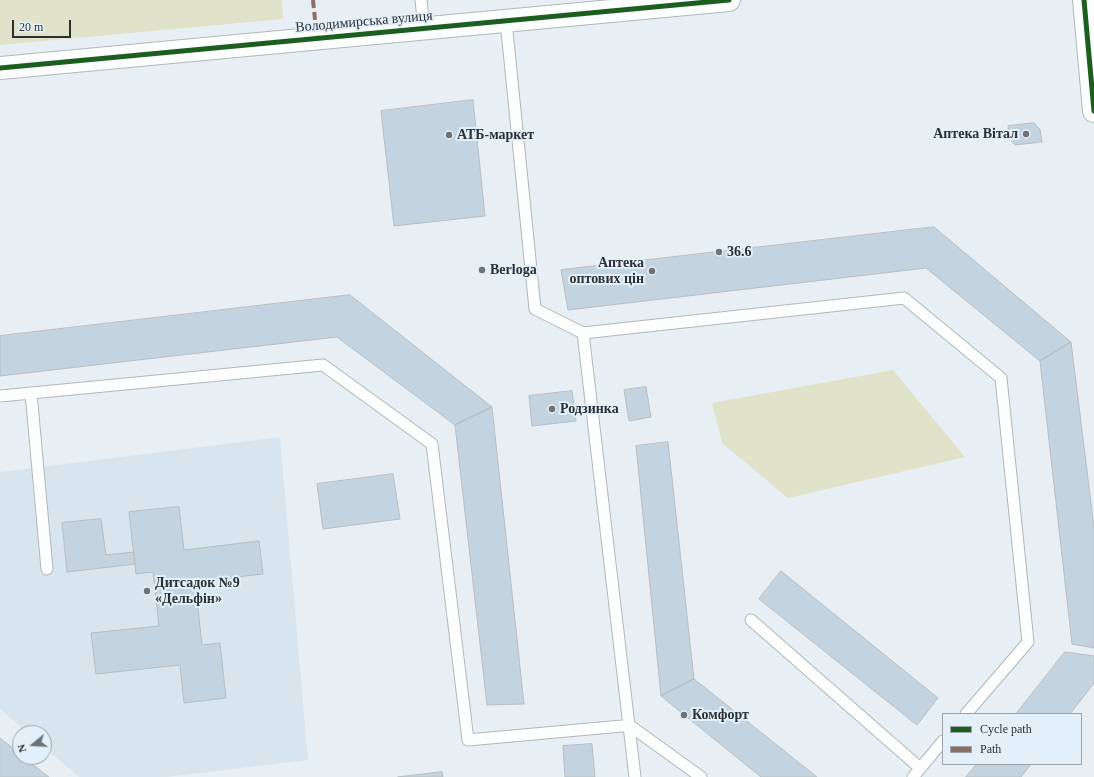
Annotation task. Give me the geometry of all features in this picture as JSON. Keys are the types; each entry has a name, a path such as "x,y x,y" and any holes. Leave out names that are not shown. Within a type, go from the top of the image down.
{"street":[{"name":"Володимирська вулиця","path":"0,68 730,0"},
{"path":"1084,0 1094,110"}],"lane":[{"path":"421,0 424,29"},
{"path":"506,21 535,309 583,333 904,298 1001,378 1028,642 967,713"},
{"path":"583,333 635,777"},
{"path":"0,396 323,365 432,444 468,740 629,725 701,777"},
{"path":"31,393 47,568"},
{"path":"751,620 916,773 942,742"}],"shaded area":[{"name":"Дитсадок №9 «Дельфiн»","path":"280,437 308,760 167,777 79,777 52,754 52,725 19,725 0,709 0,472"}],"green space":[{"path":"0,0 282,0 283,19 0,45"},
{"path":"893,370 965,457 788,498 722,443 712,403"}],"building":[{"path":"473,100 485,216 394,226 381,111"},
{"path":"1034,123 1040,129 1042,142 1015,145 1010,139 1008,126"},
{"path":"934,227 1071,342 1040,361 926,268 568,310 561,270"},
{"path":"350,295 492,407 455,425 337,337 0,376 0,336"},
{"path":"1071,342 1094,527 1094,648 1072,644 1040,361"},
{"path":"646,387 651,417 629,421 624,390"},
{"name":"Родзинка","path":"572,391 576,421 532,426 529,396"},
{"path":"492,407 524,704 487,705 455,425"},
{"path":"668,442 694,679 661,696 636,446"},
{"path":"393,474 400,519 323,529 317,484"},
{"path":"179,507 184,550 259,541 263,574 195,582 202,645 220,643 226,698 184,703 180,665 96,674 91,633 159,626 153,572 136,574 129,512"},
{"path":"101,519 106,555 134,552 135,564 67,572 62,523"},
{"path":"781,571 938,698 917,725 759,599"},
{"path":"1065,652 1094,656 1094,683 1071,713 1017,713"},
{"path":"694,679 817,777 761,777 661,696"},
{"path":"0,738 12,748 12,765 33,765 49,777 0,777"},
{"path":"592,744 595,777 565,777 563,746"},
{"path":"976,765 1030,765 1021,777 966,777"},
{"path":"442,772 443,777 398,777"}],"marked path":[{"path":"313,0 317,39"}],"cycle path":[{"path":"0,68 729,0"},
{"path":"1084,0 1094,111"}],"place":[{"name":"Аптека Вітал","path":"1026,134"},
{"name":"АТБ-маркет","path":"449,135"},
{"name":"36.6","path":"719,252"},
{"name":"Berloga","path":"482,270"},
{"name":"Аптека оптових цін","path":"652,271"},
{"name":"Родзинка","path":"552,409"},
{"name":"Дитсадок №9 «Дельфiн»","path":"147,591"},
{"name":"Комфорт","path":"684,715"}]}
